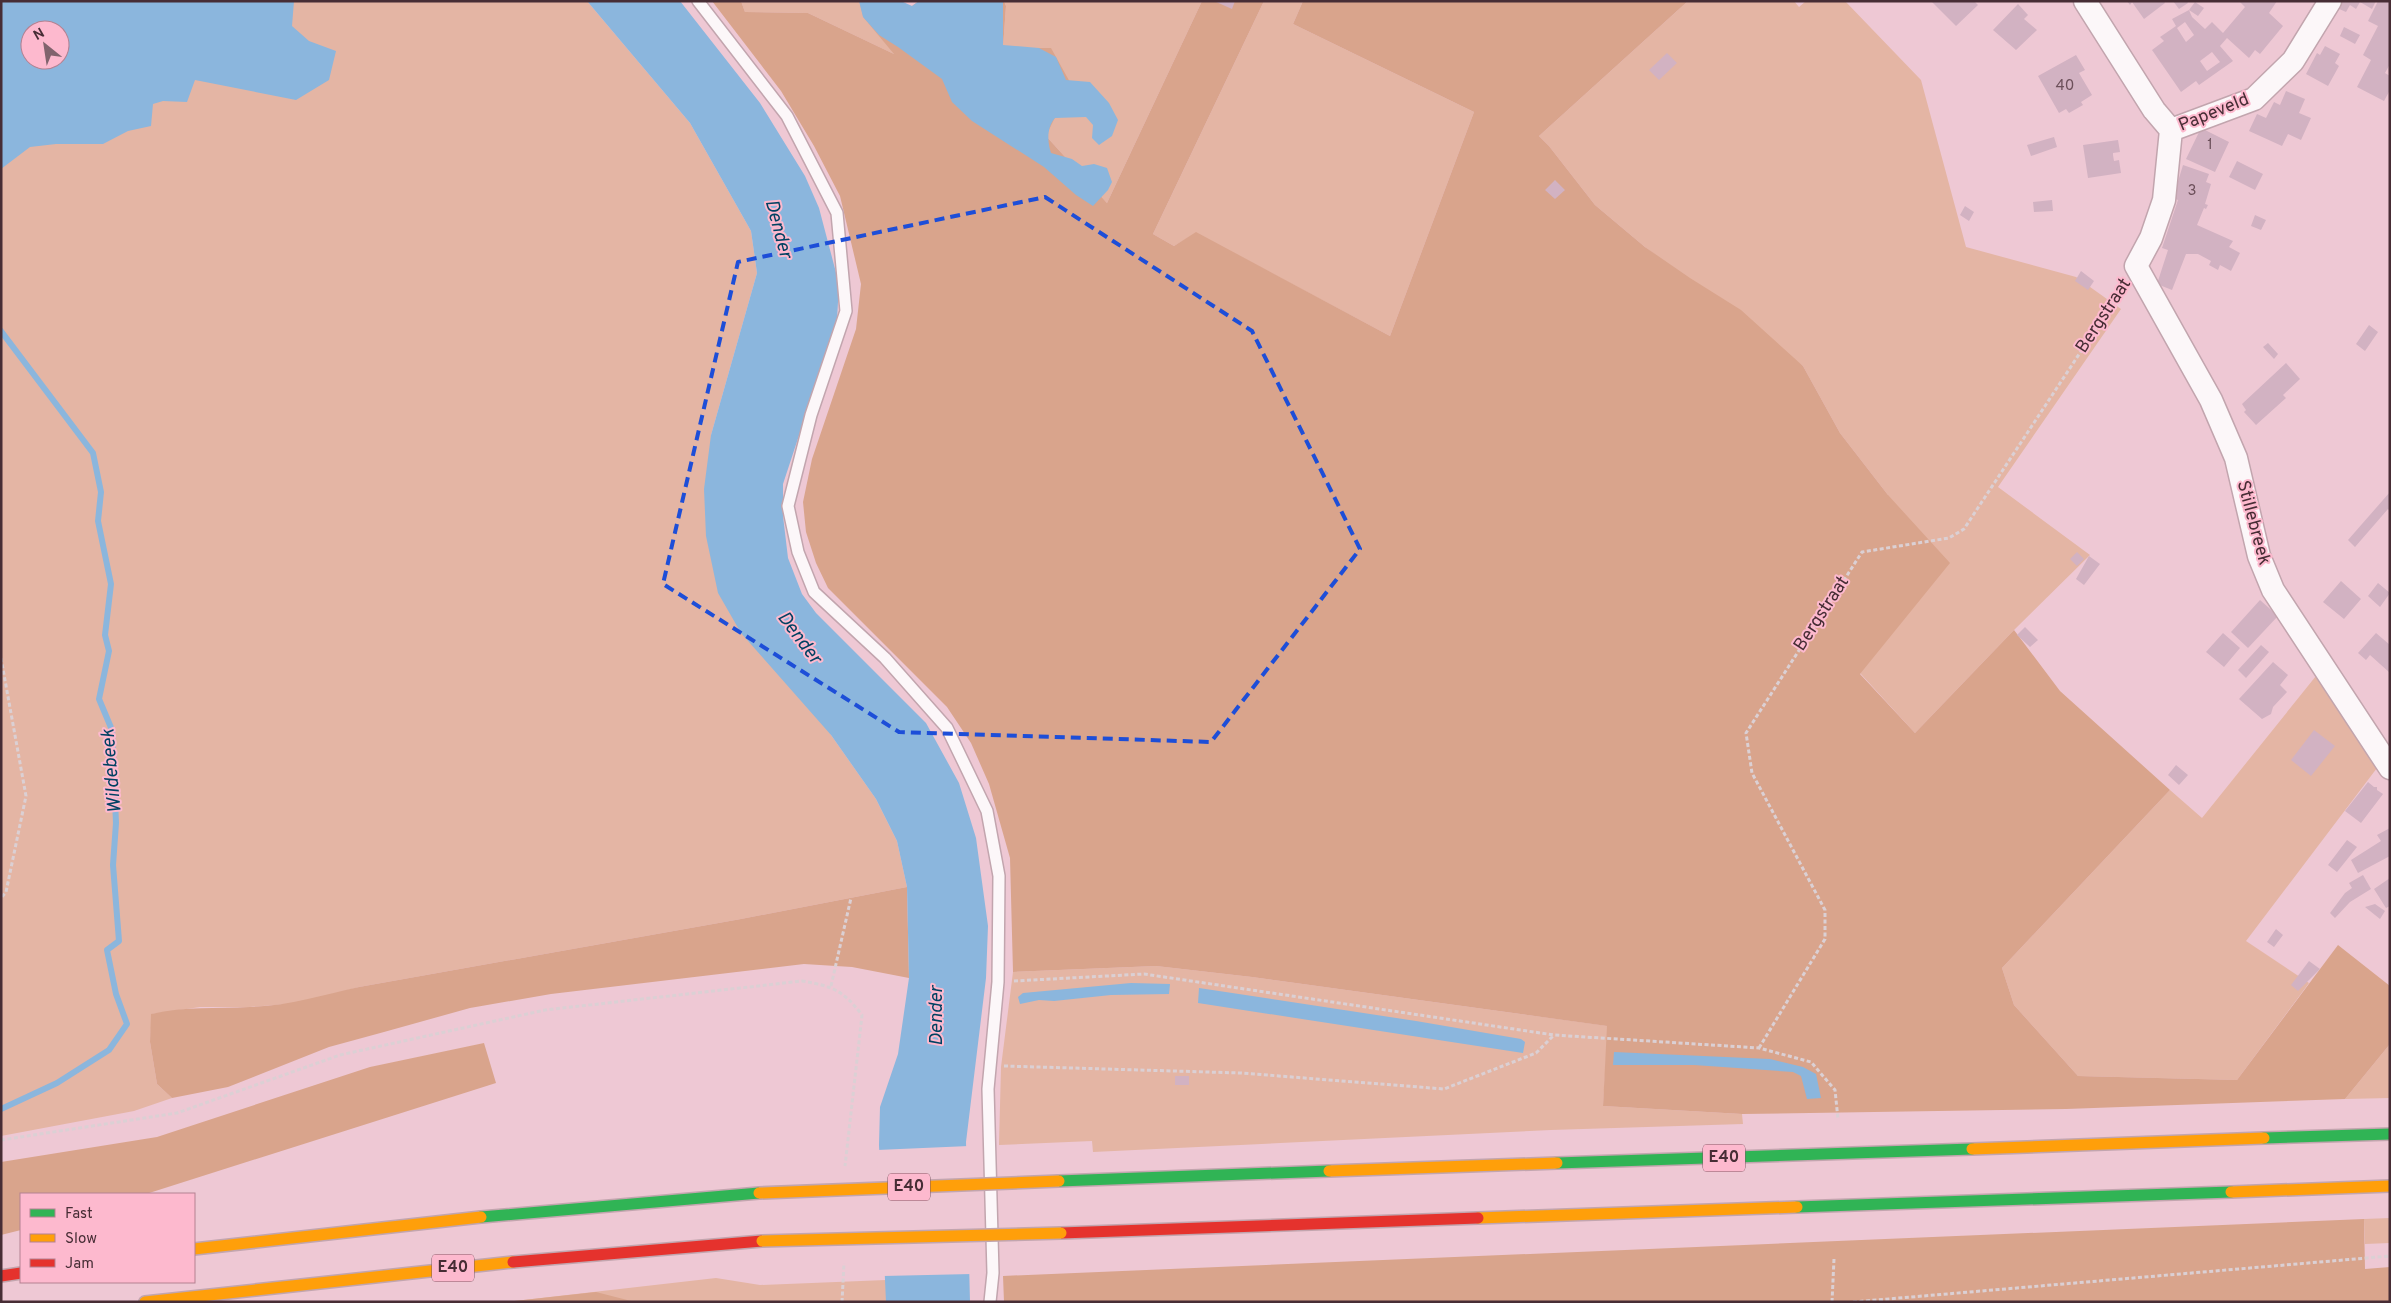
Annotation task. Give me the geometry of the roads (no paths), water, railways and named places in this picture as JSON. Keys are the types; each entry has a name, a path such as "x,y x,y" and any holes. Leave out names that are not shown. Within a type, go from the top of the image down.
{"highway":[{"name":"E40","path":"195,1249 534,1212 759,1193 2390,1134"},
{"name":"E40","path":"145,1302 537,1258 762,1241 1061,1233 2390,1186"},
{"path":"1,1276 20,1273"}],"street":[{"path":"2085,1 2149,102 2171,130"},
{"name":"Papeveld","path":"2171,130 2254,99 2293,62 2330,1"},
{"name":"Stillebreek","path":"2171,130 2164,200 2151,238 2136,266 2211,400 2236,458 2258,556 2273,590 2390,768"}],"lane":[{"path":"698,1 787,116 837,213 846,311 812,415 788,506 798,552 814,592 885,658 947,728 987,812 999,876 998,982 988,1089 993,1273 990,1302"}],"water":[{"path":"1,1 294,1 292,26 309,41 336,51 329,80 296,100 195,80 187,102 163,101 153,104 151,126 128,131 103,144 56,144 30,147 1,169"},
{"name":"Dender","path":"587,1 680,1 760,103 805,176 819,208 839,284 837,320 783,484 783,516 788,558 802,594 816,613 926,723 959,783 976,838 988,926 986,978 966,1142 970,1302 886,1302 879,1145 880,1107 898,1054 909,978 907,887 897,841 876,799 831,735 741,633 718,593 706,536 704,489 711,435 757,273 751,231 690,123"},
{"path":"859,1 901,1 912,6 919,1 1003,1 1003,45 1039,48 1056,57 1066,80 1090,82 1109,103 1118,120 1112,136 1099,145 1092,138 1093,125 1086,117 1055,118 1050,126 1048,139 1051,153 1072,159 1082,166 1094,164 1107,168 1112,182 1108,190 1093,206 1076,195 1044,167 972,121 952,102 942,79 879,35 863,17"},
{"path":"1131,983 1170,984 1169,994 1111,995 1054,1001 1039,1000 1020,1004 1018,997 1023,993"},
{"path":"1199,988 1521,1039 1525,1042 1523,1053 1198,1003"},
{"path":"1614,1052 1770,1059 1803,1067 1816,1074 1821,1098 1807,1099 1801,1076 1793,1072 1694,1065 1613,1065"}],"waterway":[{"name":"Wildebeek","path":"1,331 93,453 101,492 98,521 111,584 105,635 109,651 99,699 112,730 116,823 113,865 119,941 107,950 116,994 127,1024 109,1050 57,1083 1,1109"}]}
